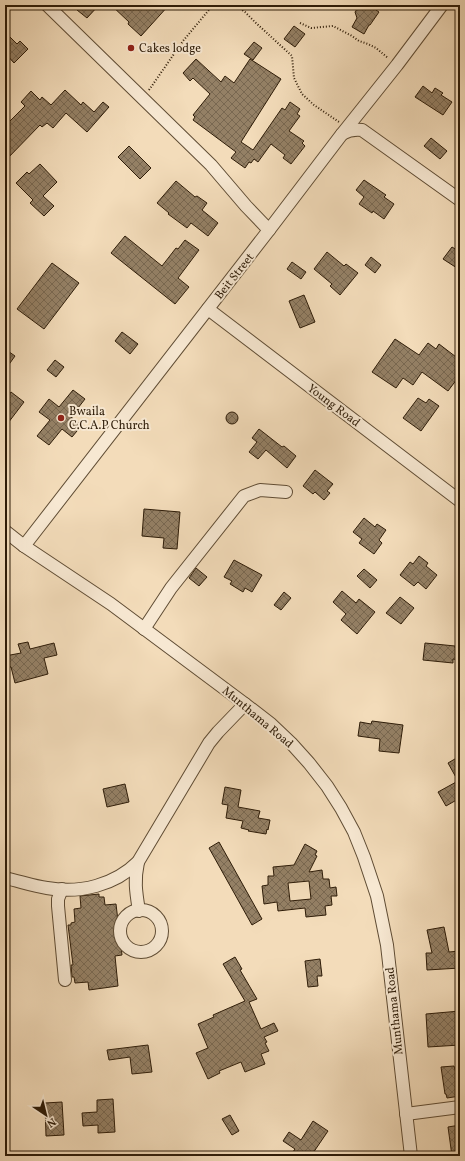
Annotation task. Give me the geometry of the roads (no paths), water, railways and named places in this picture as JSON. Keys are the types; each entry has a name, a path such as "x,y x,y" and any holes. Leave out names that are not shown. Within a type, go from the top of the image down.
{"street":[{"path":"47,5 142,96 210,165 269,230"},
{"name":"Beit Street","path":"24,546 442,5"},
{"path":"342,134 349,130 362,130 460,200"},
{"name":"Young Road","path":"208,309 460,501"},
{"path":"144,629 171,588 244,496 260,490 286,492"},
{"name":"Munthama Road","path":"5,531 24,546 111,604 271,724 291,743 318,774 341,808 354,832 377,896 387,946 411,1156"},
{"path":"5,878 62,890 97,886 108,883 130,870 138,862 210,743 218,732 246,704"},
{"path":"138,862 135,884 140,911"},
{"path":"62,890 58,899 58,906 64,980"},
{"path":"406,1114 460,1107"}],"place":[{"name":"Cakes lodge","path":"131,48"},
{"name":"Bwaila C.C.A.P Church","path":"61,418"}]}
